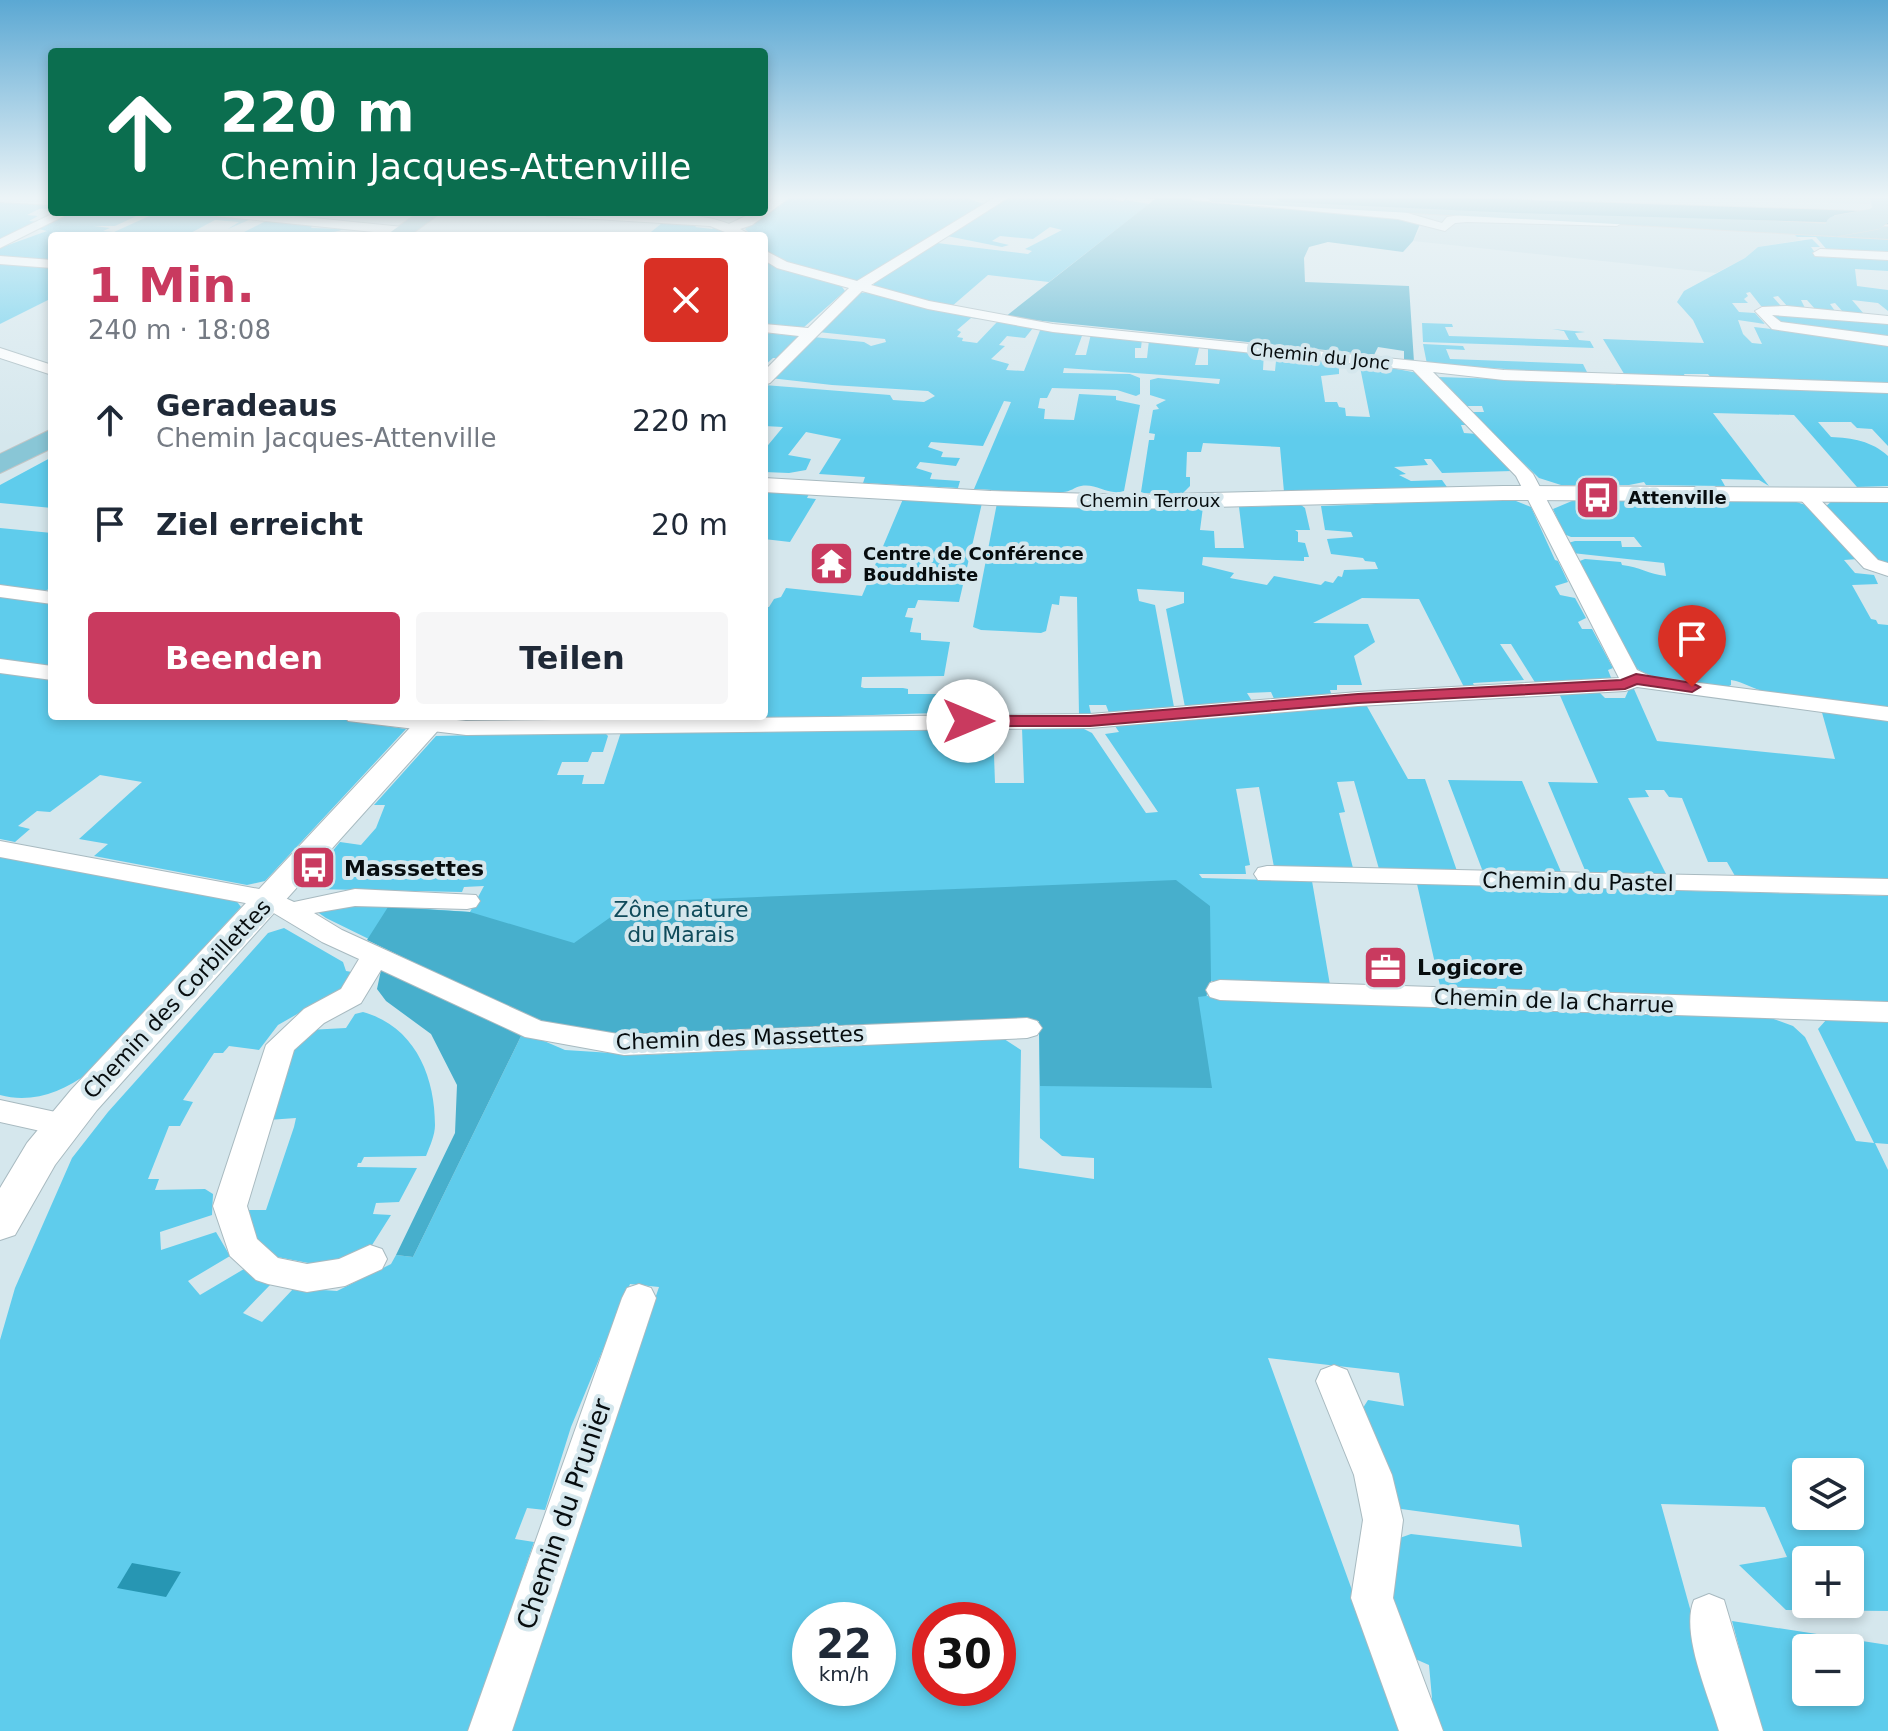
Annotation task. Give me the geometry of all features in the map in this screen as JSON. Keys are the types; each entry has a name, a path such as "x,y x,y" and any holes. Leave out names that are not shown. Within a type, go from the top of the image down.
{"main road":[{"path":"0,465 48,439"}],"street":[{"name":"Chemin du Jonc","path":"825,277 928,305 1038,326 1419,367 1582,378 1888,388"},
{"path":"768,376 859,286 874,277"},
{"path":"1888,320 1787,310 1762,311 1777,326 1888,341"},
{"path":"768,328 809,333"},
{"path":"0,353 48,369"},
{"path":"1419,367 1524,474 1628,674 1647,683 1888,714"},
{"name":"Chemin Terroux","path":"768,485 991,498 1130,502 1536,492 1888,495"},
{"path":"1805,494 1871,564 1888,570"},
{"path":"0,591 48,597"},
{"path":"0,666 48,672"},
{"path":"432,721 495,728 1090,721 1358,699 1625,684 1636,678"},
{"name":"Chemin des Corbillettes","path":"0,1224 41,1154 63,1124 281,905 432,721"},
{"path":"0,849 281,905 340,898 467,901"},
{"name":"Chemin du Pastel","path":"1267,874 1888,887"},
{"name":"Chemin des Massettes","path":"281,905 332,936 535,1030 624,1045 1027,1028"},
{"path":"370,1259 345,1272 307,1278 268,1270 242,1246 230,1206 281,1045 314,1016 351,996 375,955"},
{"name":"Chemin de la Charrue","path":"1220,990 1888,1012"},
{"path":"0,1111 63,1124"},
{"name":"Chemin du Prunier","path":"490,1731 639,1298"},
{"path":"1334,1381 1373,1475 1383,1520 1372,1598 1421,1731"},
{"path":"1709,1614 1714,1644 1741,1731"}],"green space":[{"path":"0,277 48,277 48,300 0,324"},
{"path":"768,277 815,277 840,284 845,291 803,328 768,326"},
{"path":"834,277 867,277 851,280"},
{"path":"881,277 986,277 951,307 876,288 872,282"},
{"path":"1004,277 1056,277 1049,282"},
{"path":"1056,277 1305,277 1305,282 1409,286 1414,362 1404,361 1404,351 1378,347 1374,355 1005,317"},
{"path":"1710,277 1856,277 1857,286 1888,290 1888,311 1878,303 1852,300 1864,314 1843,312 1835,303 1830,304 1835,311 1816,310 1807,300 1801,300 1805,308 1788,307 1778,296 1773,297 1781,306 1761,306 1750,292 1744,299 1748,303 1732,303 1739,312 1755,313 1765,324 1738,320 1743,334 1752,343 1762,344 1754,327 1888,343 1888,385 1712,379 1708,374 1684,374 1686,379 1626,377 1603,339 1704,343 1693,320 1677,302 1684,291"},
{"path":"868,292 981,319 971,318 957,330 961,332 957,337 963,338 962,341 977,343 997,322 1033,328 1025,338 1007,336 999,345 1005,346 991,359 1009,364 1006,370 1024,371 1041,328 1083,333 1075,355 1086,355 1091,334 1142,339 1141,348 1135,348 1135,358 1147,358 1149,340 1189,344 1189,347 1199,348 1195,365 1208,365 1208,346 1264,352 1263,370 1275,371 1276,361 1308,364 1328,358 1349,362 1349,367 1339,366 1339,374 1321,376 1325,402 1337,402 1339,407 1345,408 1346,416 1370,417 1359,362 1418,373 1468,425 1461,425 1464,433 1478,434 1512,471 1442,473 1431,459 1424,459 1428,465 1394,467 1406,474 1399,475 1411,481 1442,480 1447,487 1284,492 1280,447 1203,443 1201,452 1187,452 1186,477 1190,477 1190,486 1183,493 1144,493 1141,492 1149,440 1154,440 1155,434 1149,433 1153,410 1159,409 1156,405 1166,400 1150,395 1150,380 1158,378 1219,384 1220,379 1064,368 1063,373 1130,374 1140,378 1140,394 1136,396 1117,390 1052,388 1047,398 1040,398 1038,408 1045,409 1044,419 1074,420 1079,394 1116,396 1116,400 1140,405 1124,491 1112,492 1092,486 1052,493 974,489 1011,402 1004,401 983,446 931,442 928,447 943,452 941,457 960,458 956,466 920,462 916,468 932,473 930,479 960,481 958,488 863,483 865,477 819,474 841,439 806,432 788,455 811,459 806,470 768,472 768,445 783,427 768,426 768,385 890,395 893,400 924,402 935,396 928,391 770,378 813,337 864,342 871,346 886,342 885,339 818,332 861,293"},
{"path":"1769,312 1888,321 1888,338 1774,321"},
{"path":"1422,323 1452,324 1453,327 1445,327 1449,336 1569,340 1564,331 1552,329 1585,332 1575,333 1579,340 1590,341 1594,348 1423,342"},
{"path":"768,333 799,336 778,358 768,362"},
{"path":"1423,344 1463,346 1465,350 1446,349 1450,359 1583,364 1588,374 1427,364"},
{"path":"1438,377 1616,385 1615,382 1888,390 1888,446 1872,429 1857,428 1851,422 1818,422 1831,437 1861,441 1888,456 1888,486 1857,487 1794,415 1713,413 1769,486 1759,480 1721,479 1725,486 1646,485 1644,482 1629,485 1561,485 1539,478 1471,412 1484,412 1482,406 1467,406"},
{"path":"48,459 48,508 0,503 0,485"},
{"path":"768,490 809,494 807,498 816,499 790,542 768,539"},
{"path":"1579,498 1790,500 1809,506 1858,559 1844,560 1855,573 1874,575 1878,584 1852,585 1871,619 1888,625 1888,708 1768,692 1731,680 1731,685 1727,687 1678,682 1654,677 1633,666 1577,562 1585,559 1621,562 1622,565 1666,576 1664,563 1572,553 1568,543 1575,541 1621,541 1622,547 1642,547 1634,537 1571,537 1564,534 1553,509"},
{"path":"903,499 982,503 959,602 918,600 915,608 908,608 905,617 913,618 910,632 921,633 921,640 950,642 944,676 862,677 861,687 864,688 903,688 908,689 908,694 939,694 935,713 768,718 768,607 774,599 781,597 786,588 862,596"},
{"path":"1511,499 1531,507 1568,582 1555,586 1560,595 1575,598 1586,618 1578,622 1582,629 1592,629 1613,668 1608,670 1612,680 1536,684 1511,644 1500,644 1524,680 1473,683 1475,688 1465,689 1419,599 1362,598 1313,623 1368,624 1375,642 1354,656 1362,685 1337,685 1337,690 1330,690 1332,697 1275,701 1271,692 1247,693 1252,701 1185,707 1166,609 1184,603 1184,592 1137,589 1139,601 1155,605 1174,707 1109,713 1106,705 1089,705 1091,714 1079,715 1077,597 1060,596 1059,605 1052,604 1046,631 1041,633 973,627 997,503 1203,507 1200,530 1214,531 1215,548 1244,548 1239,507 1301,505 1305,508 1310,530 1295,530 1298,532 1298,542 1305,543 1309,557 1304,557 1304,561 1203,557 1202,565 1234,573 1230,578 1267,585 1274,576 1321,585 1325,581 1333,583 1338,576 1342,577 1344,570 1378,569 1375,562 1363,558 1331,554 1327,539 1353,537 1351,532 1325,530 1321,506"},
{"path":"1832,501 1888,502 1888,566 1878,562 1825,507"},
{"path":"0,528 48,533 48,590 0,589"},
{"path":"0,594 48,600 48,667 0,661"},
{"path":"0,672 48,678 48,720 346,720 406,729 265,881 247,885 94,856 108,844 79,839 142,782 100,775 50,812 37,811 18,826 30,829 15,842 0,839"},
{"path":"1629,689 1634,689 1657,741 1835,759 1821,709 1888,719 1888,880 1735,876 1727,862 1708,862 1682,798 1669,797 1664,790 1645,790 1649,797 1628,798 1667,876 1587,875 1548,782 1598,783 1558,691 1597,690 1605,698 1625,698"},
{"path":"1364,701 1408,779 1425,779 1457,871 1379,869 1354,781 1337,782 1345,812 1339,813 1353,868 1274,867 1259,787 1236,789 1250,865 1245,866 1246,874 1199,874 1202,878 1312,881 1330,985 1211,981 1207,996 1768,1017 1793,1026 1805,1037 1856,1141 1874,1143 1818,1029 1827,1019 1888,1021 1888,1144 1875,1143 1888,1170 1888,1611 1864,1611 1864,1546 1792,1546 1792,1610 1786,1610 1739,1565 1787,1557 1765,1507 1661,1504 1724,1731 1432,1731 1423,1709 1432,1698 1429,1665 1413,1658 1384,1588 1394,1540 1411,1534 1522,1547 1519,1525 1394,1508 1361,1411 1368,1400 1404,1406 1399,1373 1268,1358 1403,1731 507,1731 659,1287 630,1284 571,1427 545,1510 527,1508 515,1539 534,1542 470,1731 0,1731 0,1340 15,1288 72,1158 108,1112 268,933 284,928 343,962 346,971 352,972 341,989 278,1025 259,1050 229,1046 223,1053 214,1053 183,1100 193,1102 180,1126 169,1126 148,1179 159,1179 155,1190 205,1189 213,1194 212,1215 160,1232 161,1250 216,1232 230,1256 188,1281 200,1295 244,1269 271,1284 243,1313 262,1322 294,1288 337,1291 391,1264 396,1255 413,1257 523,1032 565,1050 643,1055 1001,1037 1021,1050 1019,1168 1094,1179 1094,1158 1062,1156 1040,1138 1039,1021 738,1036 532,1019 326,918 316,911 338,903 470,912 484,886 464,887 462,892 312,889 306,883 340,842 361,845 376,828 385,805 374,805 436,736 604,732 608,736 603,752 592,752 588,762 562,762 557,775 584,775 582,784 604,784 621,732 993,727 995,783 1024,783 1022,728 1084,729 1092,733 1146,813 1158,812 1105,734 1119,732 1115,726"},
{"path":"1448,780 1522,781 1562,874 1483,872"},
{"path":"0,856 235,899 241,907 88,1073 57,1091 35,1097 0,1095"},
{"name":"Zône nature du Marais","path":"1176,880 1210,906 1211,981 1206,996 1198,997 1212,1088 1040,1086 1039,1021 738,1036 602,1037 532,1019 367,940 388,907 470,912 574,943 632,902"},
{"path":"1417,884 1888,896 1888,1004 1441,990"},
{"path":"381,970 523,1032 413,1257 396,1255 455,1133 457,1085 431,1034 386,1001 377,989"},
{"path":"363,1012 396,1029 418,1055 426,1071 434,1106 435,1129 431,1144 426,1156 364,1157 358,1163 357,1167 417,1168 399,1202 376,1203 373,1214 391,1215 367,1253 319,1265 272,1256 247,1230 249,1210 266,1210 294,1127 296,1118 268,1120 287,1057 308,1030 346,1028 355,1014"},
{"path":"1732,1621 1816,1634 1792,1634 1792,1706 1864,1706 1864,1641 1888,1645 1888,1731 1761,1731"}],"shaded area":[{"path":"132,1563 181,1572 166,1597 117,1588"}],"place":[{"name":"Attenville","path":"1597,497"},
{"name":"Centre de Conférence Bouddhiste","path":"832,563"},
{"name":"Masssettes","path":"313,868"},
{"name":"Logicore","path":"1386,967"}],"route":[{"path":"968,721 1090,721 1358,699 1625,684 1636,678 1647,683 1692,687"}]}
